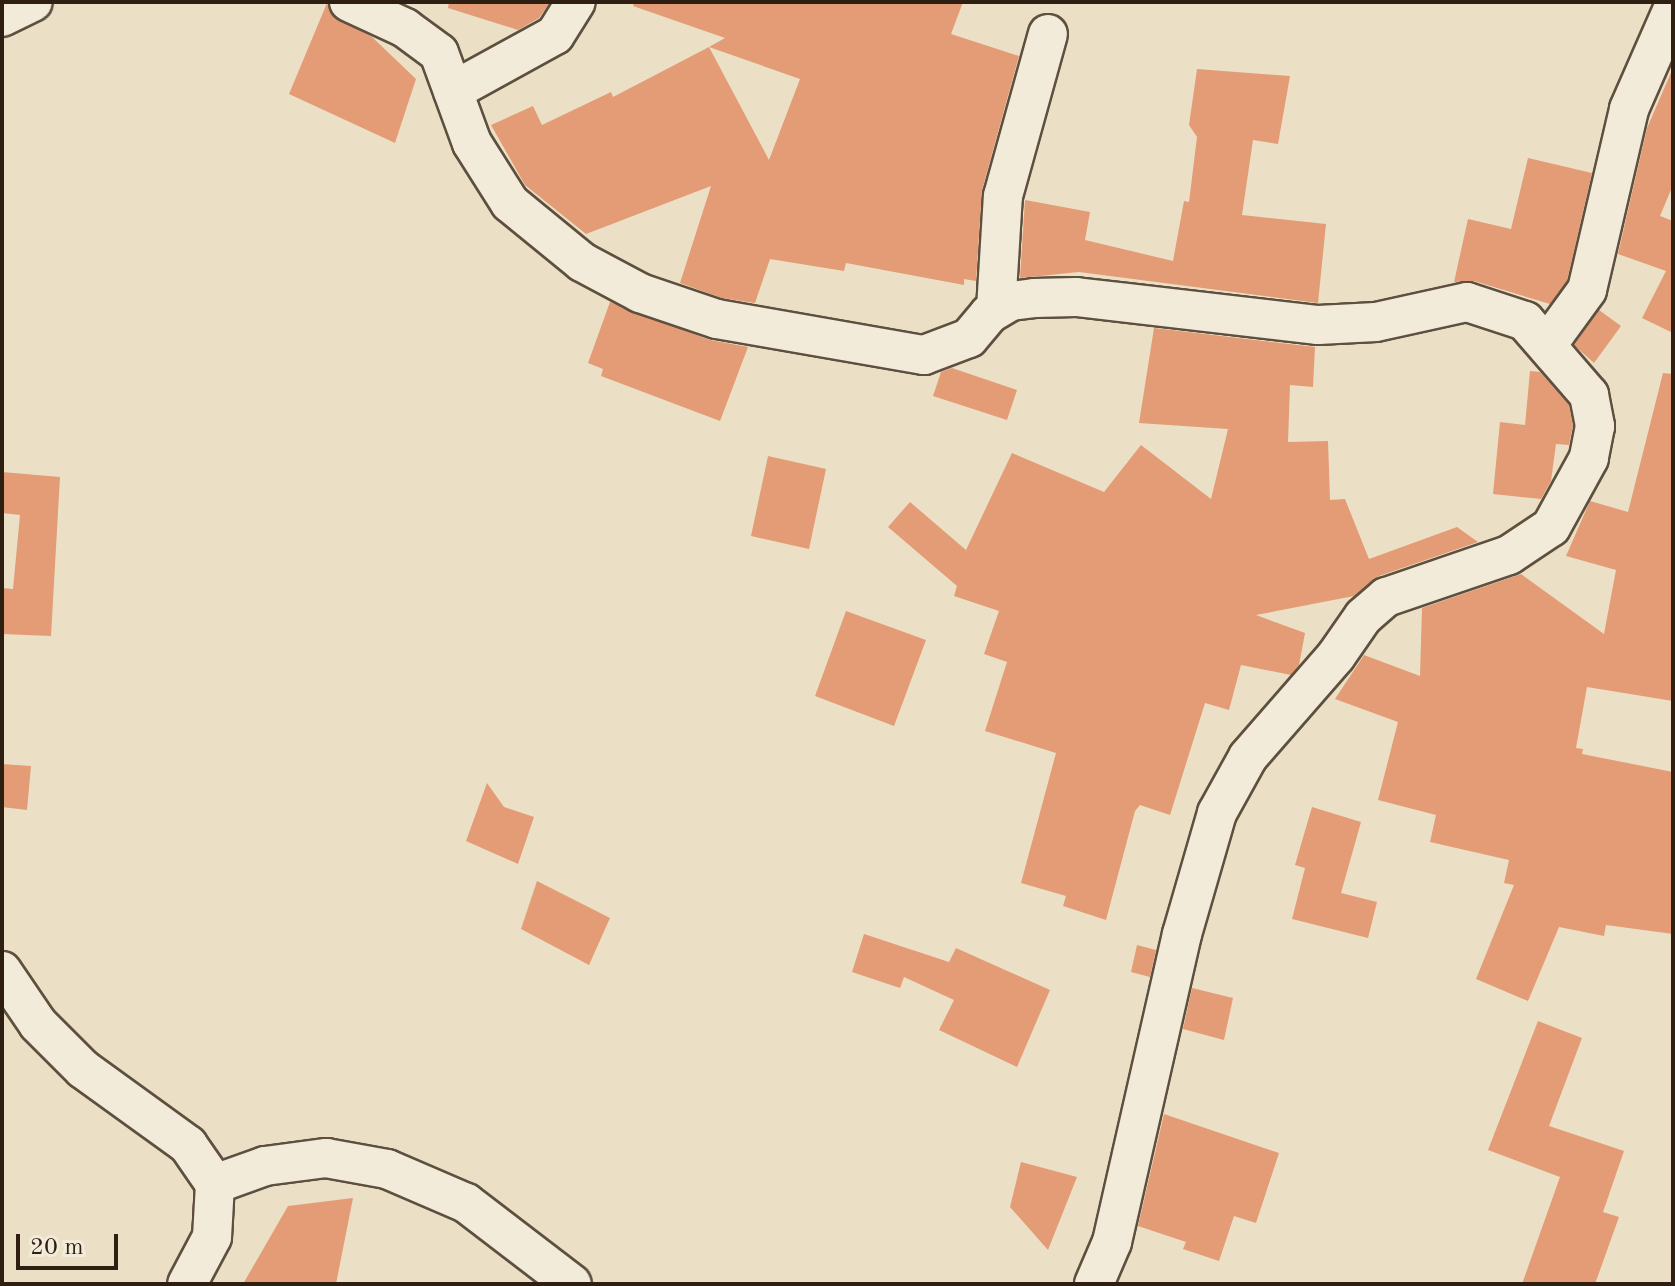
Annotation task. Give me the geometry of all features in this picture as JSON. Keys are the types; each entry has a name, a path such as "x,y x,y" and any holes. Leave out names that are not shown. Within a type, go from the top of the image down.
{"street":[{"path":"2,17 33,2"},
{"path":"349,2 405,28 439,53 472,143 510,203 582,262 640,293 730,322 924,355 950,350 969,338 996,309 1034,298 1076,297 1318,325 1376,322 1467,302 1525,321 1589,395 1595,426 1589,458 1551,527 1509,555 1386,597 1363,617 1336,656 1248,757 1217,813 1182,934 1112,1242 1094,1284"},
{"path":"453,91 555,35 576,2"},
{"path":"1547,345 1587,290 1629,109 1673,9"},
{"path":"996,309 1003,196 1048,34"},
{"path":"2,971 38,1024 83,1069 188,1145 215,1184 212,1237 187,1284"},
{"path":"215,1184 265,1166 326,1158 387,1169 466,1203 572,1284"}],"building":[{"path":"449,2 550,2 539,18 518,30 448,8"},
{"path":"634,2 963,2 951,34 1019,56 982,190 976,281 964,279 964,285 846,263 844,271 770,259 755,303 722,298 680,283 711,186 586,234 525,185 491,125 533,106 542,125 611,92 613,97 725,38 633,6","holes":["709,47 800,79 769,160"]},
{"path":"327,3 332,15 372,37 416,79 395,143 289,94"},
{"path":"1673,68 1673,185 1660,216 1673,221 1673,333 1642,318 1666,271 1618,254 1647,128"},
{"path":"1197,69 1290,76 1278,144 1253,140 1242,215 1326,224 1318,303 1079,272 1020,278 1025,200 1090,212 1085,240 1173,261 1184,201 1189,202 1197,137 1189,125"},
{"path":"1528,158 1592,173 1567,281 1550,304 1474,281 1454,282 1468,219 1511,229"},
{"path":"610,302 710,340 748,347 720,421 601,376 603,369 588,363"},
{"path":"1599,310 1621,326 1594,363 1574,345"},
{"path":"1154,328 1315,347 1313,387 1290,385 1288,442 1328,441 1330,500 1345,499 1369,559 1457,527 1478,542 1379,576 1354,596 1256,615 1305,633 1299,665 1291,675 1241,665 1229,710 1205,703 1170,815 1140,805 1135,811 1106,920 1063,906 1066,896 1021,883 1056,753 985,731 1007,662 984,654 999,611 954,596 957,586 888,527 910,502 966,550 1012,453 1104,492 1141,445 1211,499 1228,429 1139,423"},
{"path":"952,368 1017,390 1007,420 933,396 941,372"},
{"path":"1530,371 1540,372 1569,405 1573,426 1569,445 1556,444 1551,481 1541,499 1493,494 1500,422 1525,425"},
{"path":"1663,373 1673,374 1673,701 1587,687 1576,748 1583,749 1582,754 1673,772 1673,934 1606,925 1604,936 1559,927 1528,1001 1476,979 1514,885 1504,883 1509,860 1430,842 1436,815 1378,800 1398,722 1335,699 1364,655 1420,676 1422,608 1521,574 1604,634 1616,570 1566,556 1590,501 1628,512"},
{"path":"768,456 826,469 809,549 751,536"},
{"path":"2,472 60,477 51,636 2,634 2,588 13,589 20,515 2,513"},
{"path":"846,611 926,640 894,726 815,696"},
{"path":"2,764 31,766 27,810 2,807"},
{"path":"487,783 504,807 534,817 518,864 466,841"},
{"path":"1312,807 1361,822 1341,893 1377,902 1368,938 1292,919 1305,868 1295,865"},
{"path":"537,881 610,918 589,965 521,929"},
{"path":"864,934 949,962 956,948 1050,990 1017,1067 939,1030 954,1000 904,977 900,988 852,972"},
{"path":"1137,945 1156,950 1150,977 1131,972"},
{"path":"1192,988 1233,998 1224,1040 1183,1029"},
{"path":"1538,1021 1582,1038 1549,1126 1624,1151 1603,1212 1619,1217 1595,1284 1522,1284 1560,1177 1488,1150"},
{"path":"1164,1114 1279,1153 1256,1223 1234,1216 1219,1261 1183,1249 1186,1242 1138,1226"},
{"path":"1021,1162 1077,1177 1048,1250 1010,1207"},
{"path":"353,1198 336,1284 243,1284 288,1206"}]}
